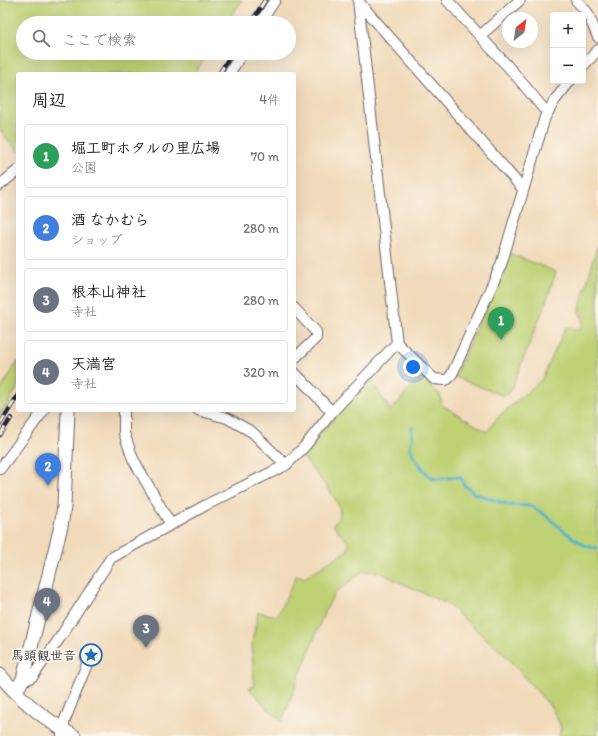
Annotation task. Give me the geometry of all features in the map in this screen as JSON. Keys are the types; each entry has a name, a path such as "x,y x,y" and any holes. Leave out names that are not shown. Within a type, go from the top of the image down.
{"street":[{"path":"265,16 275,0"},
{"path":"358,0 523,189"},
{"path":"358,0 397,343 434,379 445,380 452,374 501,265 545,117 568,84"},
{"path":"447,0 513,72 543,108 548,111"},
{"path":"576,0 587,12 598,37"},
{"path":"480,36 517,1"},
{"path":"586,63 598,50"},
{"path":"230,72 238,60"},
{"path":"0,185 16,173"},
{"path":"296,310 316,332 316,338 296,357"},
{"path":"23,679 28,679 33,676 59,639 111,558 206,505 286,465 305,446 332,412 397,343"},
{"path":"296,374 332,412"},
{"path":"0,469 43,412"},
{"path":"16,691 23,679 61,526 64,507 68,412"},
{"path":"124,412 124,433 134,459 171,525"},
{"path":"218,413 252,432 286,465"},
{"path":"67,734 64,722 87,664 86,658"},
{"path":"0,675 16,691 67,734"}],"green space":[{"path":"0,0 242,0 232,16 16,16 16,60 203,60 195,72 16,72 16,150 0,130"},
{"path":"598,243 598,736 559,736 561,727 552,708 506,656 447,604 378,572 364,571 335,593 324,613 282,721 267,708 249,688 254,687 252,643 258,612 277,616 297,575 304,578 348,550 349,543 333,525 339,517 339,506 324,483 301,455 370,379 391,411 416,381 427,377 428,385 440,394 442,405 487,432 497,418 542,379 566,327 581,330 583,319 579,312"},
{"path":"509,253 556,272 546,302 510,392 504,396 455,377"},
{"path":"16,364 16,390 0,416 0,391"}],"waterway":[{"path":"412,427 410,448 420,466 431,477 435,479 460,477 464,485 474,493 509,505 531,506 548,517 565,532 584,545 598,548"}],"railway":[{"path":"255,16 265,0"},
{"path":"220,72 228,60"},
{"path":"0,424 16,398"},
{"path":"0,435 11,418"}],"place":[{"name":"堀工町ホタルの里広場","path":"501,340"},
{"name":"酒 なかむら","path":"48,486"},
{"name":"天満宮","path":"47,621"},
{"name":"根本山神社","path":"146,648"},
{"name":"馬頭観世音","path":"91,655"}]}
